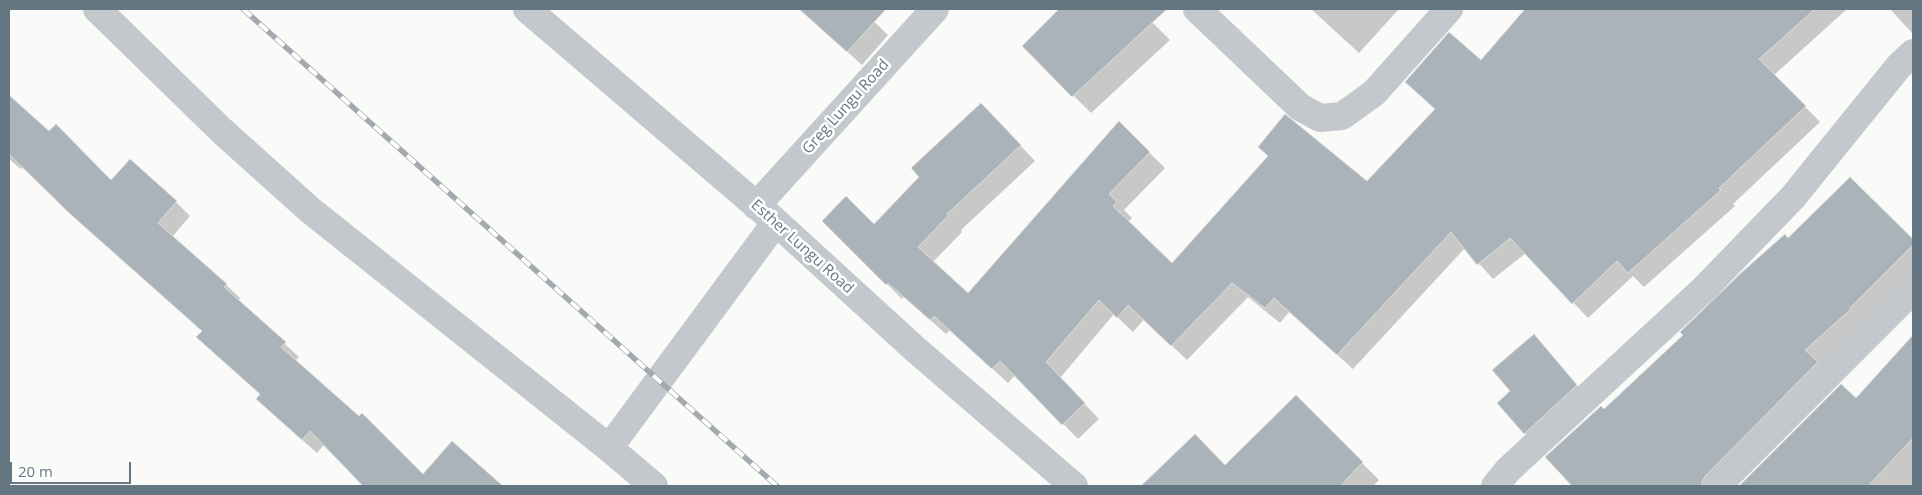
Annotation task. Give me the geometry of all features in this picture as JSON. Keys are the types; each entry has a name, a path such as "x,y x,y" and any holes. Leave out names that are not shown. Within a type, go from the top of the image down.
{"street":[{"path":"97,9 222,131 310,210 654,486"},
{"name":"Esther Lungu Road","path":"527,9 766,214 915,349 1074,486"},
{"name":"Greg Lungu Road","path":"609,448 766,214 936,9"},
{"path":"1197,9 1300,107 1320,118 1342,116 1374,93 1449,9"},
{"path":"1496,486 1508,470 1704,289 1793,196 1898,66 1913,53"},
{"path":"1717,486 1913,290"}],"building":[{"path":"799,9 886,9 847,52"},
{"path":"1059,9 1167,9 1072,97 1022,46"},
{"path":"1525,9 1815,9 1759,59 1806,106 1719,188 1721,190 1628,273 1617,261 1572,304 1510,238 1477,265 1451,232 1337,355 1274,298 1265,308 1232,283 1171,346 1128,305 1117,318 1099,300 1046,362 1085,403 1062,425 1000,361 992,369 934,316 930,320 888,283 886,285 822,221 846,196 874,224 919,177 911,168 981,103 1021,145 947,214 948,216 918,247 968,293 1119,121 1150,152 1109,194 1117,202 1113,206 1172,263 1268,156 1258,147 1285,114 1367,181 1435,109 1405,82 1449,32 1481,60"},
{"path":"9,95 49,131 56,124 111,180 130,159 177,201 158,223 227,284 224,287 286,342 281,347 359,416 362,413 423,474 452,441 503,486 363,486 310,431 302,440 256,399 260,394 196,337 202,331 68,212 9,154"},
{"path":"1850,177 1913,239 1913,245 1851,309 1805,350 1818,362 1706,475 1702,486 1572,486 1545,457 1601,406 1604,409 1683,335 1680,332 1741,273 1785,234 1788,238"},
{"path":"1534,334 1577,385 1524,434 1497,403 1510,391 1492,370"},
{"path":"1913,335 1913,438 1868,486 1739,486 1841,384 1856,398"},
{"path":"1296,395 1363,462 1340,486 1141,486 1195,434 1225,465"}],"railway":[{"path":"243,9 777,486"}]}
